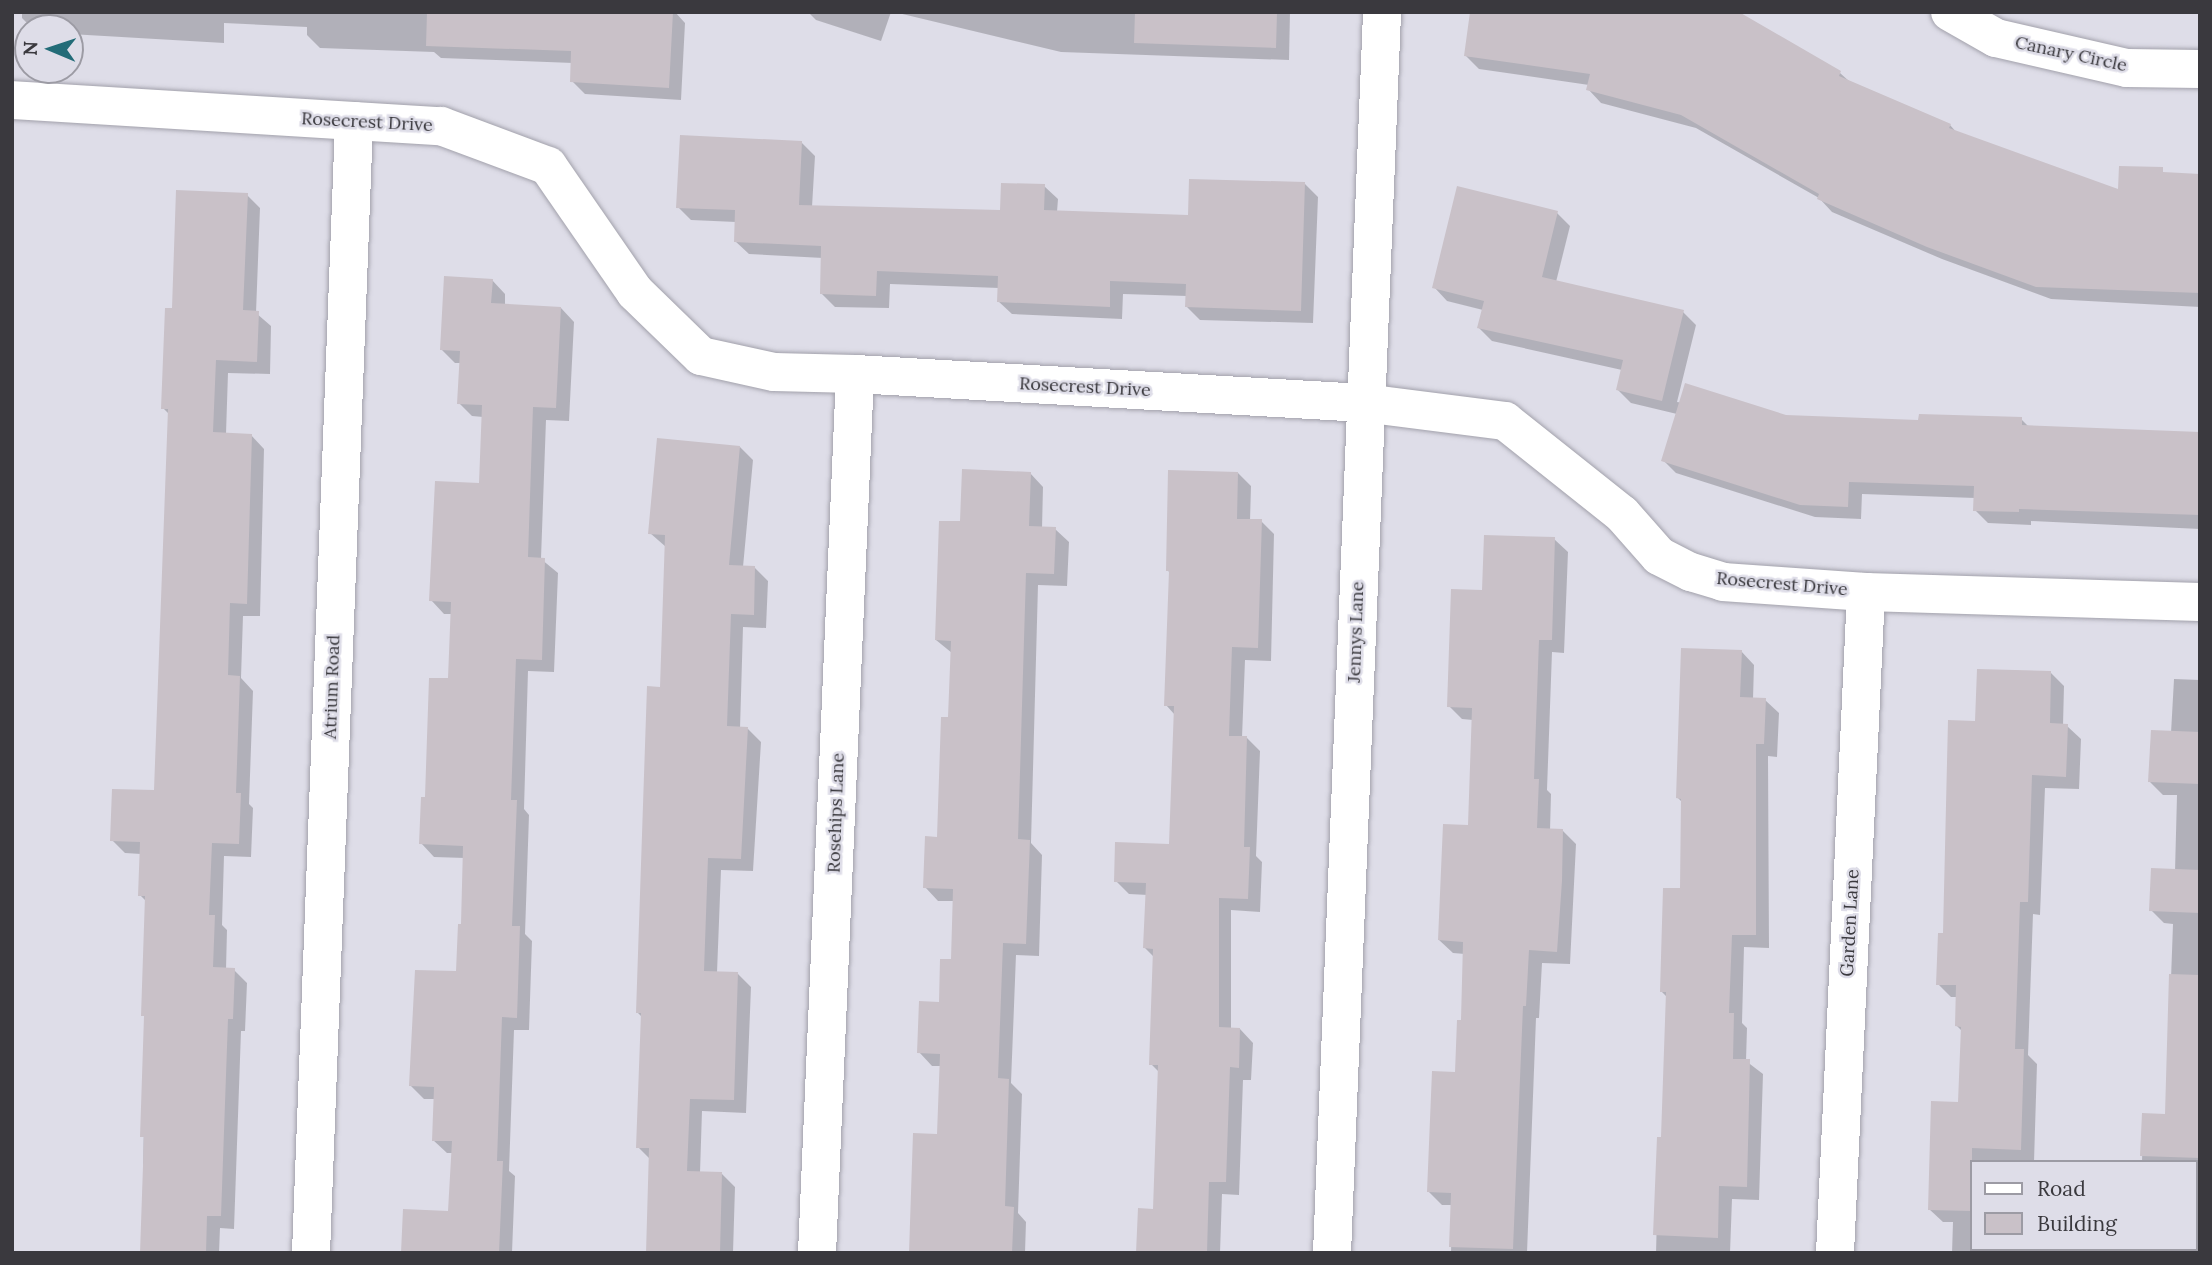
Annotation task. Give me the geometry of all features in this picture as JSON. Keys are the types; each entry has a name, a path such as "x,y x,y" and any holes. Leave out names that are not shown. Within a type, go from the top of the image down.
{"street":[{"name":"Jennys Lane","path":"1332,1253 1364,403 1382,12"},
{"name":"Canary Circle","path":"1950,12 1996,38 2127,68 2200,69"},
{"name":"Rosecrest Drive","path":"12,100 441,126 548,166 635,292 701,356 774,372 855,373 1364,403 1505,421 1622,514 1659,556 1691,572 1723,582 1866,592 2200,602"},
{"name":"Atrium Road","path":"311,1253 354,121"},
{"name":"Rosehips Lane","path":"817,1253 855,373"},
{"name":"Garden Lane","path":"1835,1253 1866,592"}],"building":[{"path":"427,12 673,12 669,88 570,82 571,51 426,46"},
{"path":"1135,12 1277,12 1276,48 1134,43"},
{"path":"1470,12 1739,12 1841,71 1839,76 1951,124 1949,128 2118,189 2119,166 2163,167 2163,172 2200,174 2200,293 2036,287 1927,247 1817,199 1819,194 1681,115 1586,90 1590,74 1464,56"},
{"path":"680,135 802,141 799,205 1000,210 1001,183 1045,184 1044,210 1188,215 1189,179 1305,182 1301,311 1185,307 1186,284 1110,281 1110,307 997,302 998,276 877,271 876,296 820,294 821,246 734,242 735,210 676,208"},
{"path":"1457,186 1558,211 1542,277 1684,310 1662,401 1616,390 1623,360 1477,328 1484,301 1432,288"},
{"path":"176,190 248,193 243,310 259,311 257,362 216,360 213,432 252,434 247,604 230,603 228,675 240,676 236,793 241,793 239,844 212,843 209,915 215,915 213,967 235,968 233,1019 228,1019 221,1216 207,1216 206,1253 140,1253 144,1137 140,1137 145,896 138,896 140,842 110,841 112,789 154,790 168,409 161,409 165,308 172,308"},
{"path":"444,276 493,279 491,303 561,307 556,408 533,407 528,557 545,558 542,660 516,659 511,800 517,800 512,926 520,926 517,1018 502,1017 497,1161 503,1161 499,1253 401,1253 403,1209 448,1211 452,1141 432,1141 434,1087 409,1086 415,970 456,971 458,924 461,924 463,846 419,844 421,797 425,797 429,678 448,678 451,602 429,601 435,481 479,483 482,405 457,404 460,351 440,350"},
{"path":"1685,383 1786,415 1918,420 1919,414 2022,417 2022,425 2200,432 2200,515 2019,509 2019,512 1973,511 1974,486 1849,482 1848,507 1800,505 1661,461"},
{"path":"657,438 740,446 729,565 755,566 754,615 731,614 727,726 748,727 741,859 708,858 704,971 738,972 734,1100 690,1099 687,1171 722,1172 720,1253 646,1253 649,1148 636,1148 641,1013 636,1013 647,686 660,687 665,535 648,534"},
{"path":"962,469 1031,472 1029,526 1056,527 1054,574 1026,573 1018,839 1030,840 1026,944 1003,943 998,1078 1009,1079 1005,1206 1014,1207 1012,1253 909,1253 913,1133 937,1134 940,1054 917,1053 919,1001 939,1002 940,959 951,959 953,889 923,888 925,836 937,837 941,717 948,717 951,641 935,640 939,521 960,521"},
{"path":"1168,470 1238,472 1237,519 1262,519 1258,648 1232,647 1229,736 1247,736 1244,847 1250,847 1248,899 1219,898 1219,1027 1240,1028 1239,1068 1230,1067 1226,1182 1209,1182 1207,1253 1136,1253 1138,1208 1153,1209 1158,1065 1149,1065 1153,949 1143,948 1146,883 1114,882 1115,842 1169,844 1174,706 1164,706 1169,571 1166,571"},
{"path":"1484,535 1555,537 1552,640 1539,640 1534,779 1539,779 1537,828 1563,829 1562,881 1557,952 1529,950 1526,1006 1523,1006 1513,1249 1449,1247 1451,1193 1427,1192 1432,1071 1455,1072 1457,1020 1461,1020 1463,942 1438,940 1443,824 1468,825 1472,708 1447,707 1451,589 1482,590"},
{"path":"1681,648 1742,650 1740,697 1766,698 1764,744 1756,744 1756,935 1732,935 1729,1013 1734,1013 1733,1059 1750,1059 1747,1187 1719,1186 1718,1238 1653,1235 1657,1137 1661,1137 1666,992 1660,992 1663,888 1680,888 1681,799 1676,798"},
{"path":"1977,669 2051,671 2050,723 2068,724 2066,777 2032,775 2028,902 2020,902 2015,1049 2024,1049 2021,1150 1972,1148 1970,1211 1928,1210 1931,1101 1958,1102 1961,1027 1955,1026 1956,985 1936,985 1938,933 1943,933 1948,720 1975,721"},
{"path":"2151,730 2200,732 2200,784 2148,782"},
{"path":"2151,868 2200,870 2200,913 2149,911"},
{"path":"2169,974 2200,975 2200,1158 2140,1156 2142,1113 2165,1114"}]}
